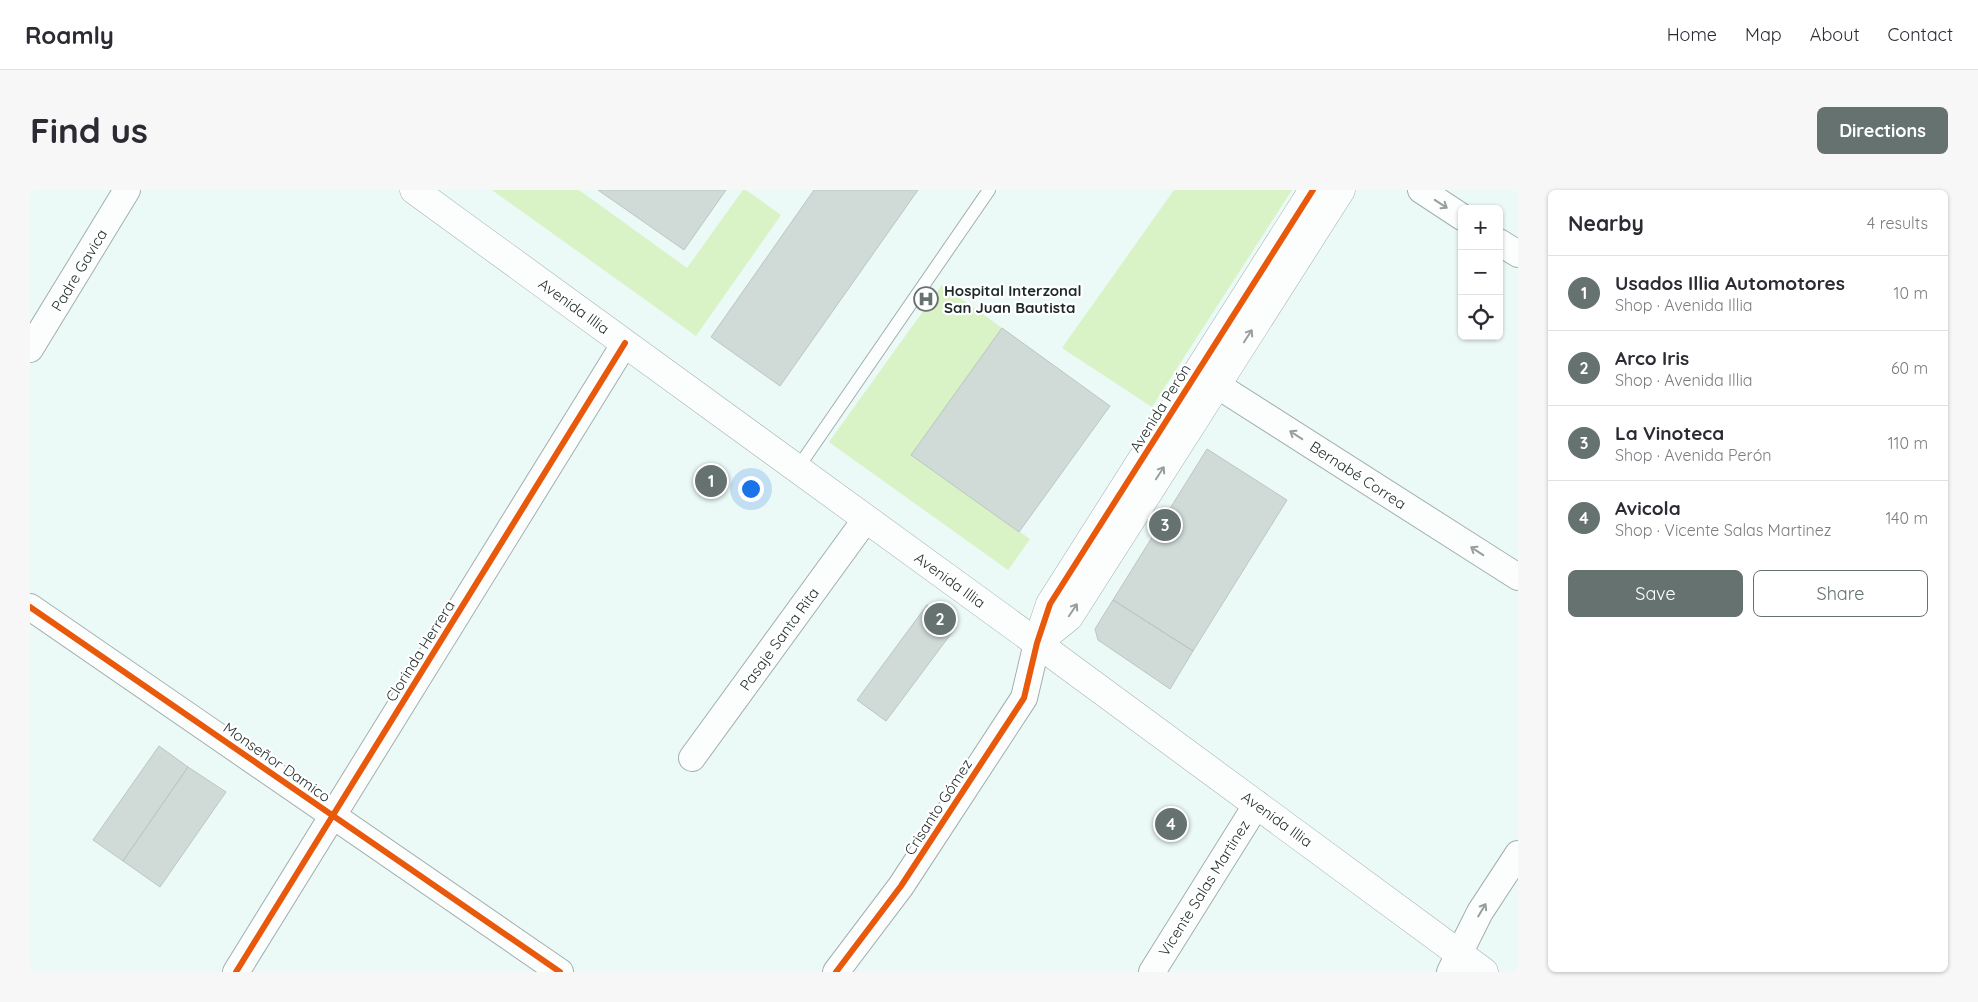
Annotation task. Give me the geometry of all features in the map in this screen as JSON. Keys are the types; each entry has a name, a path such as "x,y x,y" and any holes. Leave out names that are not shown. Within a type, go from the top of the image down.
{"main road":[{"name":"Avenida Illia","path":"414,190 1257,804 1455,963 1484,972"},
{"name":"Avenida Perón","path":"1037,643 1069,617 1207,379 1313,190"},
{"name":"Avenida Perón","path":"1207,379 1341,190"}],"street":[{"name":"Padre Gavica","path":"30,349 127,190"},
{"path":"1420,190 1458,214"},
{"path":"1503,245 1518,254"},
{"name":"Clorinda Herrera","path":"236,972 624,343"},
{"name":"Bernabé Correa","path":"1207,379 1518,577"},
{"name":"Pasaje Santa Rita","path":"692,758 866,519"},
{"name":"Monseñor Damico","path":"30,607 560,972"},
{"name":"Crisanto Gómez","path":"836,972 901,886 1024,698 1037,643"},
{"name":"Vicente Salas Martinez","path":"1152,972 1257,804"},
{"path":"1455,963 1480,912 1518,854"}],"lane":[{"path":"797,469 989,190"}],"green space":[{"path":"492,190 579,190 687,268 743,190 746,190 781,215 696,336"},
{"path":"1174,190 1292,190 1152,407 1062,348"},
{"path":"942,285 1002,328 912,455 1030,539 1008,570 829,442"}],"building":[{"path":"598,190 726,190 684,250"},
{"path":"814,190 918,190 780,386 711,337"},
{"path":"1002,328 1110,406 1019,532 911,455"},
{"path":"1207,449 1287,500 1193,651 1113,600"},
{"path":"1113,600 1193,651 1170,689 1098,640 1095,629"},
{"path":"927,605 956,627 886,721 857,700"},
{"path":"159,746 188,767 123,861 93,840"},
{"path":"188,767 226,792 160,887 123,861"}],"cycle path":[{"path":"836,972 901,886 1024,698 1037,643 1050,604 1313,190"},
{"path":"236,972 625,343"},
{"path":"30,607 560,972"}],"place":[{"name":"Hospital Interzonal San Juan Bautista","path":"926,299"},
{"name":"Usados Illia Automotores","path":"711,481"},
{"name":"La Vinoteca","path":"1165,525"},
{"name":"Arco Iris","path":"940,619"},
{"name":"Avicola","path":"1171,824"}]}
